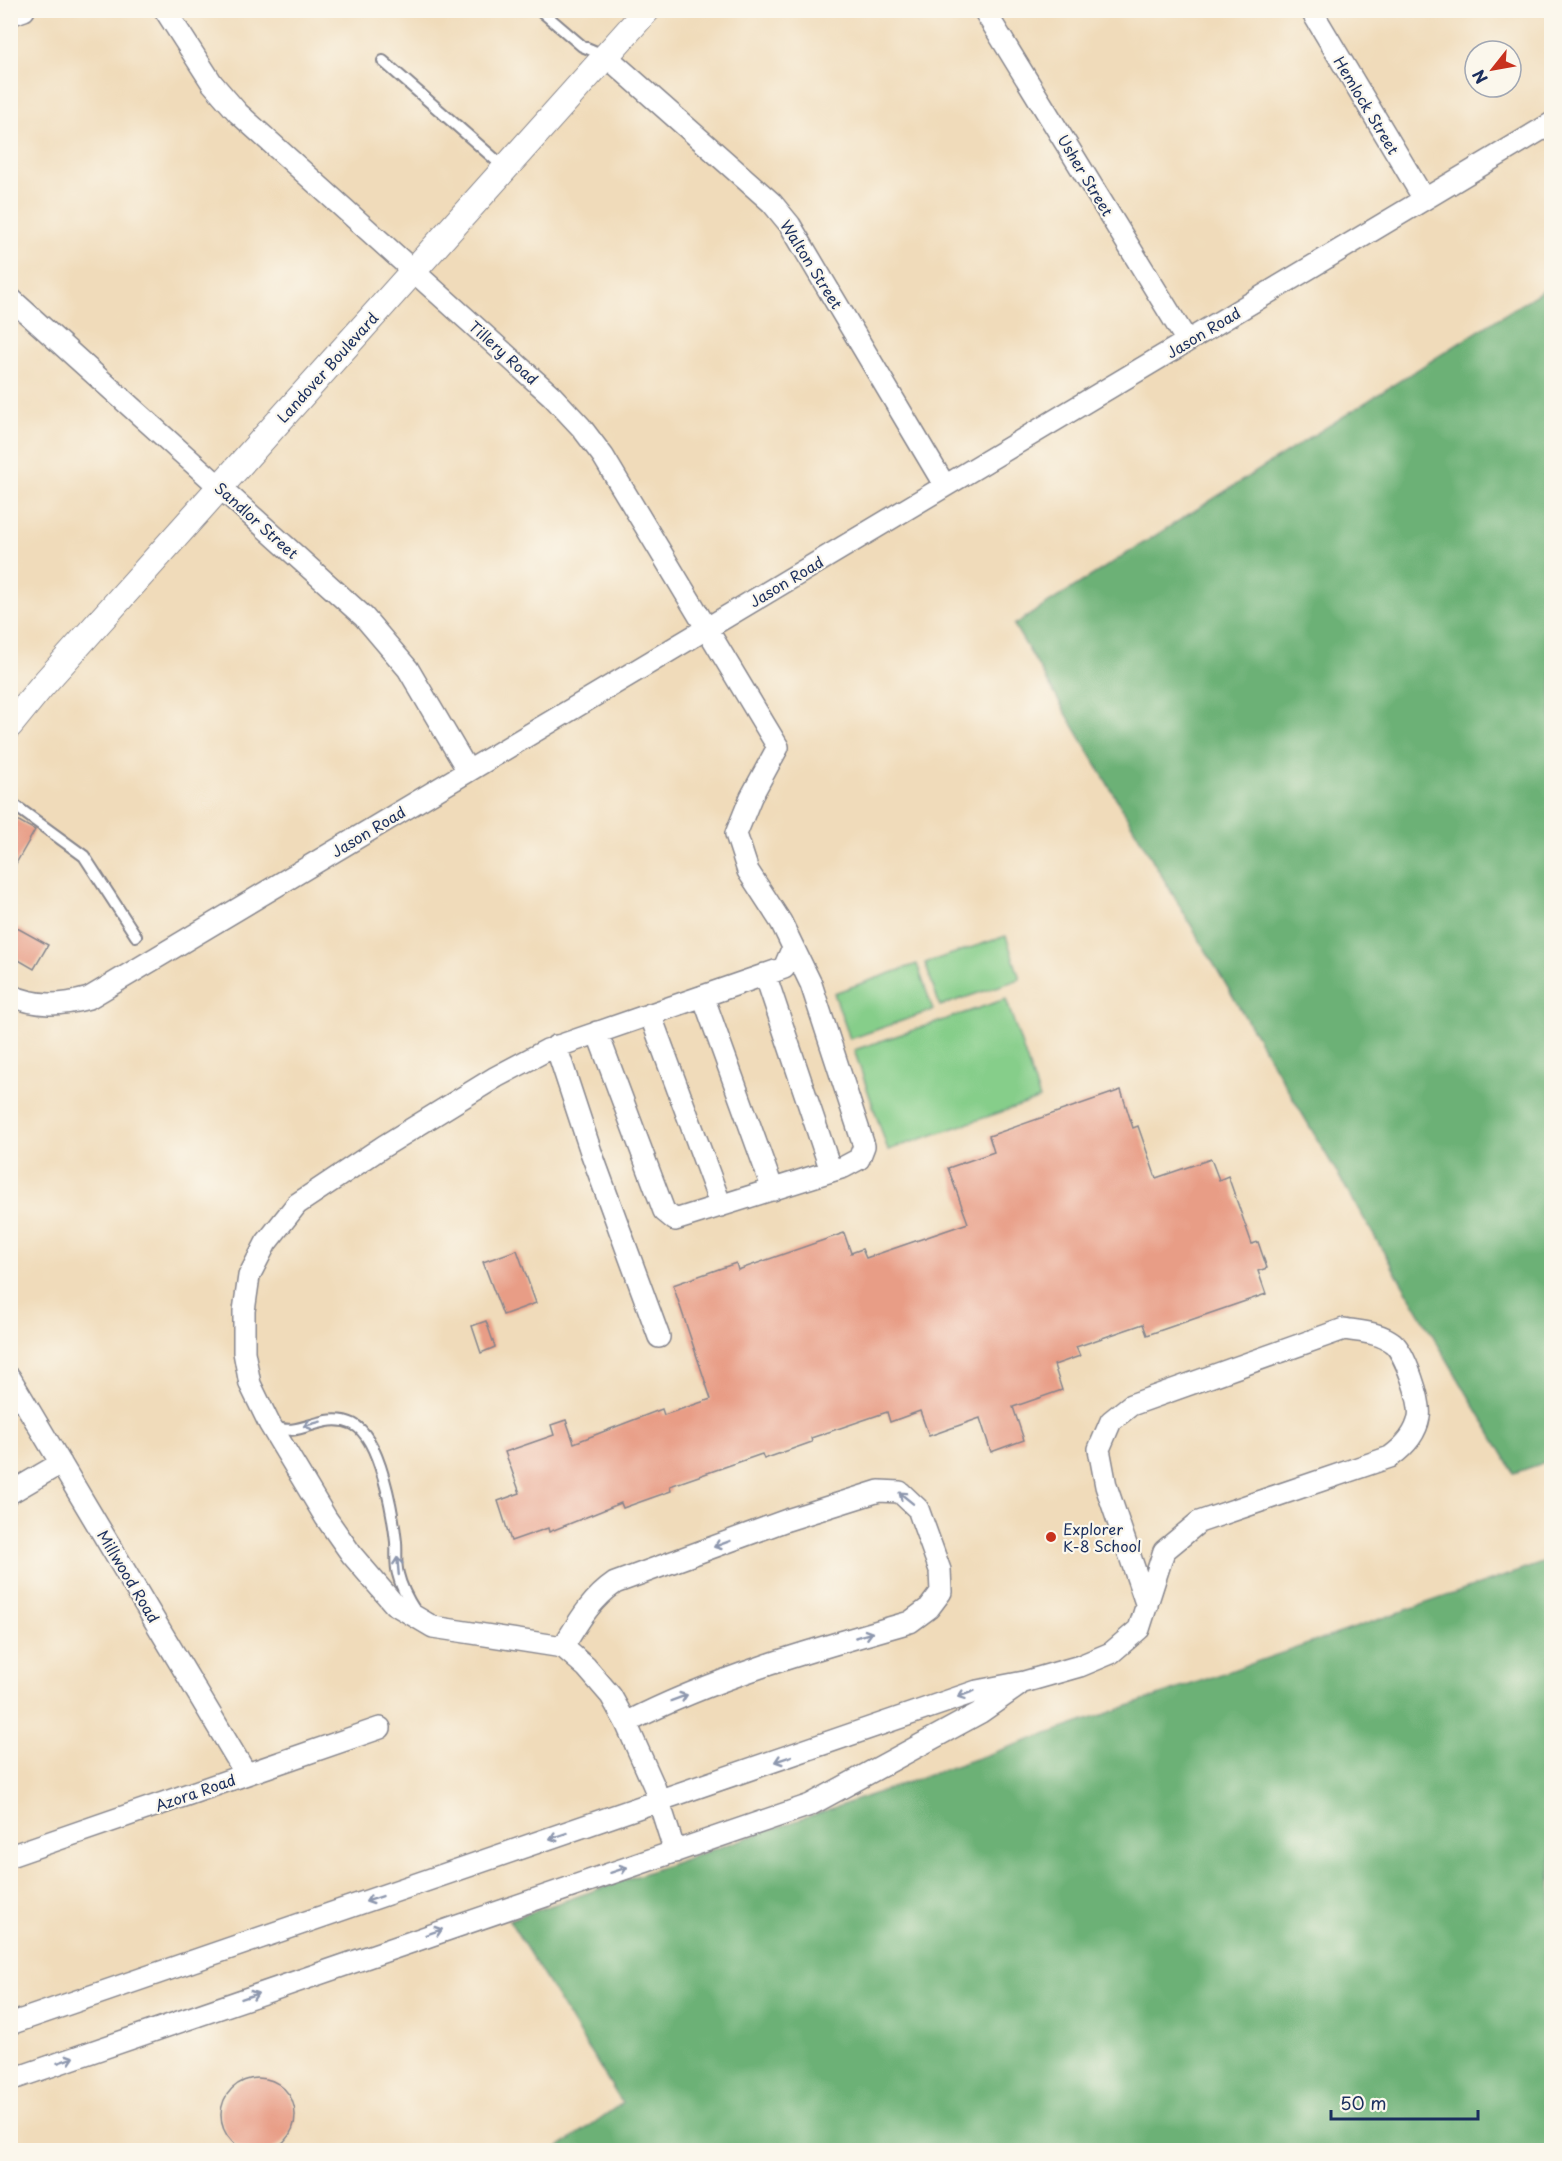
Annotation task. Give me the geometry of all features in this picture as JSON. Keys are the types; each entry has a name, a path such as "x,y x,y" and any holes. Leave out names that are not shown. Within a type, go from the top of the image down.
{"street":[{"path":"10,15 24,10"},
{"name":"Tillery Road","path":"165,10 212,83 238,113 552,396 581,427 603,456 778,747 736,834 748,871 781,922 793,947"},
{"name":"Landover Boulevard","path":"10,725 220,486 647,10"},
{"name":"Usher Street","path":"984,10 1187,341"},
{"name":"Hemlock Street","path":"1311,10 1424,199"},
{"name":"Walton Street","path":"606,56 772,202 790,225 945,486"},
{"name":"Jason Road","path":"10,995 29,1002 50,1005 69,1004 89,998 1551,123"},
{"name":"Sandlor Street","path":"10,298 364,617 408,669 468,771"},
{"path":"675,1852 659,1802 626,1723 611,1696 586,1667 562,1647 433,1627 394,1604 352,1556 326,1518 269,1423 250,1384 244,1352 244,1311 249,1276 266,1243 297,1204 496,1077 556,1046 784,968 793,947"},
{"path":"597,1032 664,1211 675,1220 831,1171 859,1159 864,1146 811,984 793,947"},
{"path":"765,974 831,1171"},
{"path":"703,996 773,1190"},
{"path":"650,1014 721,1206"},
{"path":"556,1046 595,1162 659,1336"},
{"path":"10,2024 977,1691 1023,1682 1080,1666 1111,1653 1139,1629 1147,1606 1164,1551 1199,1522 1390,1458 1405,1447 1415,1431 1420,1415 1408,1367 1394,1344 1376,1334 1344,1329 1131,1405 1111,1420 1099,1449 1106,1486 1147,1606"},
{"name":"Millwood Road","path":"10,1378 246,1774"},
{"path":"10,1493 61,1463"},
{"path":"562,1647 599,1593 615,1583 787,1520 879,1491 900,1492 918,1509 940,1569 940,1592 929,1608 910,1622 726,1681 658,1706 626,1723"},
{"path":"10,2080 810,1805 981,1712 1023,1682"},
{"name":"Azora Road","path":"10,1856 380,1728"}],"lane":[{"path":"540,10 582,46 606,56"},
{"path":"383,61 506,168"},
{"path":"10,802 84,856 136,936"},
{"path":"269,1423 283,1431 293,1431 309,1423 335,1420 353,1424 365,1435 389,1498 397,1573 420,1619"}],"green space":[{"path":"1551,285 1552,1460 1514,1473 1014,625"},
{"path":"1006,936 1020,979 940,1006 925,963"},
{"path":"917,964 933,1010 850,1039 834,993"},
{"path":"1006,999 1040,1099 888,1150 854,1050"},
{"path":"1551,1560 1551,2150 556,2150 622,2103 509,1920"}],"building":[{"path":"10,816 35,830 10,874"},
{"path":"10,924 48,945 34,969 10,955"},
{"path":"1121,1090 1133,1128 1138,1126 1156,1178 1211,1159 1219,1180 1228,1176 1252,1244 1258,1242 1267,1268 1258,1271 1266,1294 1147,1335 1143,1324 1076,1347 1080,1356 1054,1365 1062,1390 1013,1407 1024,1440 991,1452 980,1418 929,1436 920,1411 890,1422 887,1412 811,1438 812,1442 764,1459 762,1454 670,1486 671,1491 623,1508 621,1503 549,1532 548,1528 511,1541 498,1501 520,1493 505,1452 554,1435 551,1425 566,1420 574,1443 662,1409 664,1415 711,1399 673,1285 736,1263 738,1270 844,1233 851,1253 862,1249 866,1258 968,1223 948,1168 994,1152 989,1136"},
{"path":"517,1250 536,1303 503,1315 483,1262"},
{"path":"486,1321 495,1347 481,1353 472,1326"},
{"path":"258,2078 272,2081 284,2089 292,2101 295,2115 292,2129 284,2141 272,2149 258,2152 244,2149 232,2141 224,2129 221,2115 224,2101 232,2089 244,2081"}],"place":[{"name":"Explorer K-8 School","path":"1051,1537"}]}
